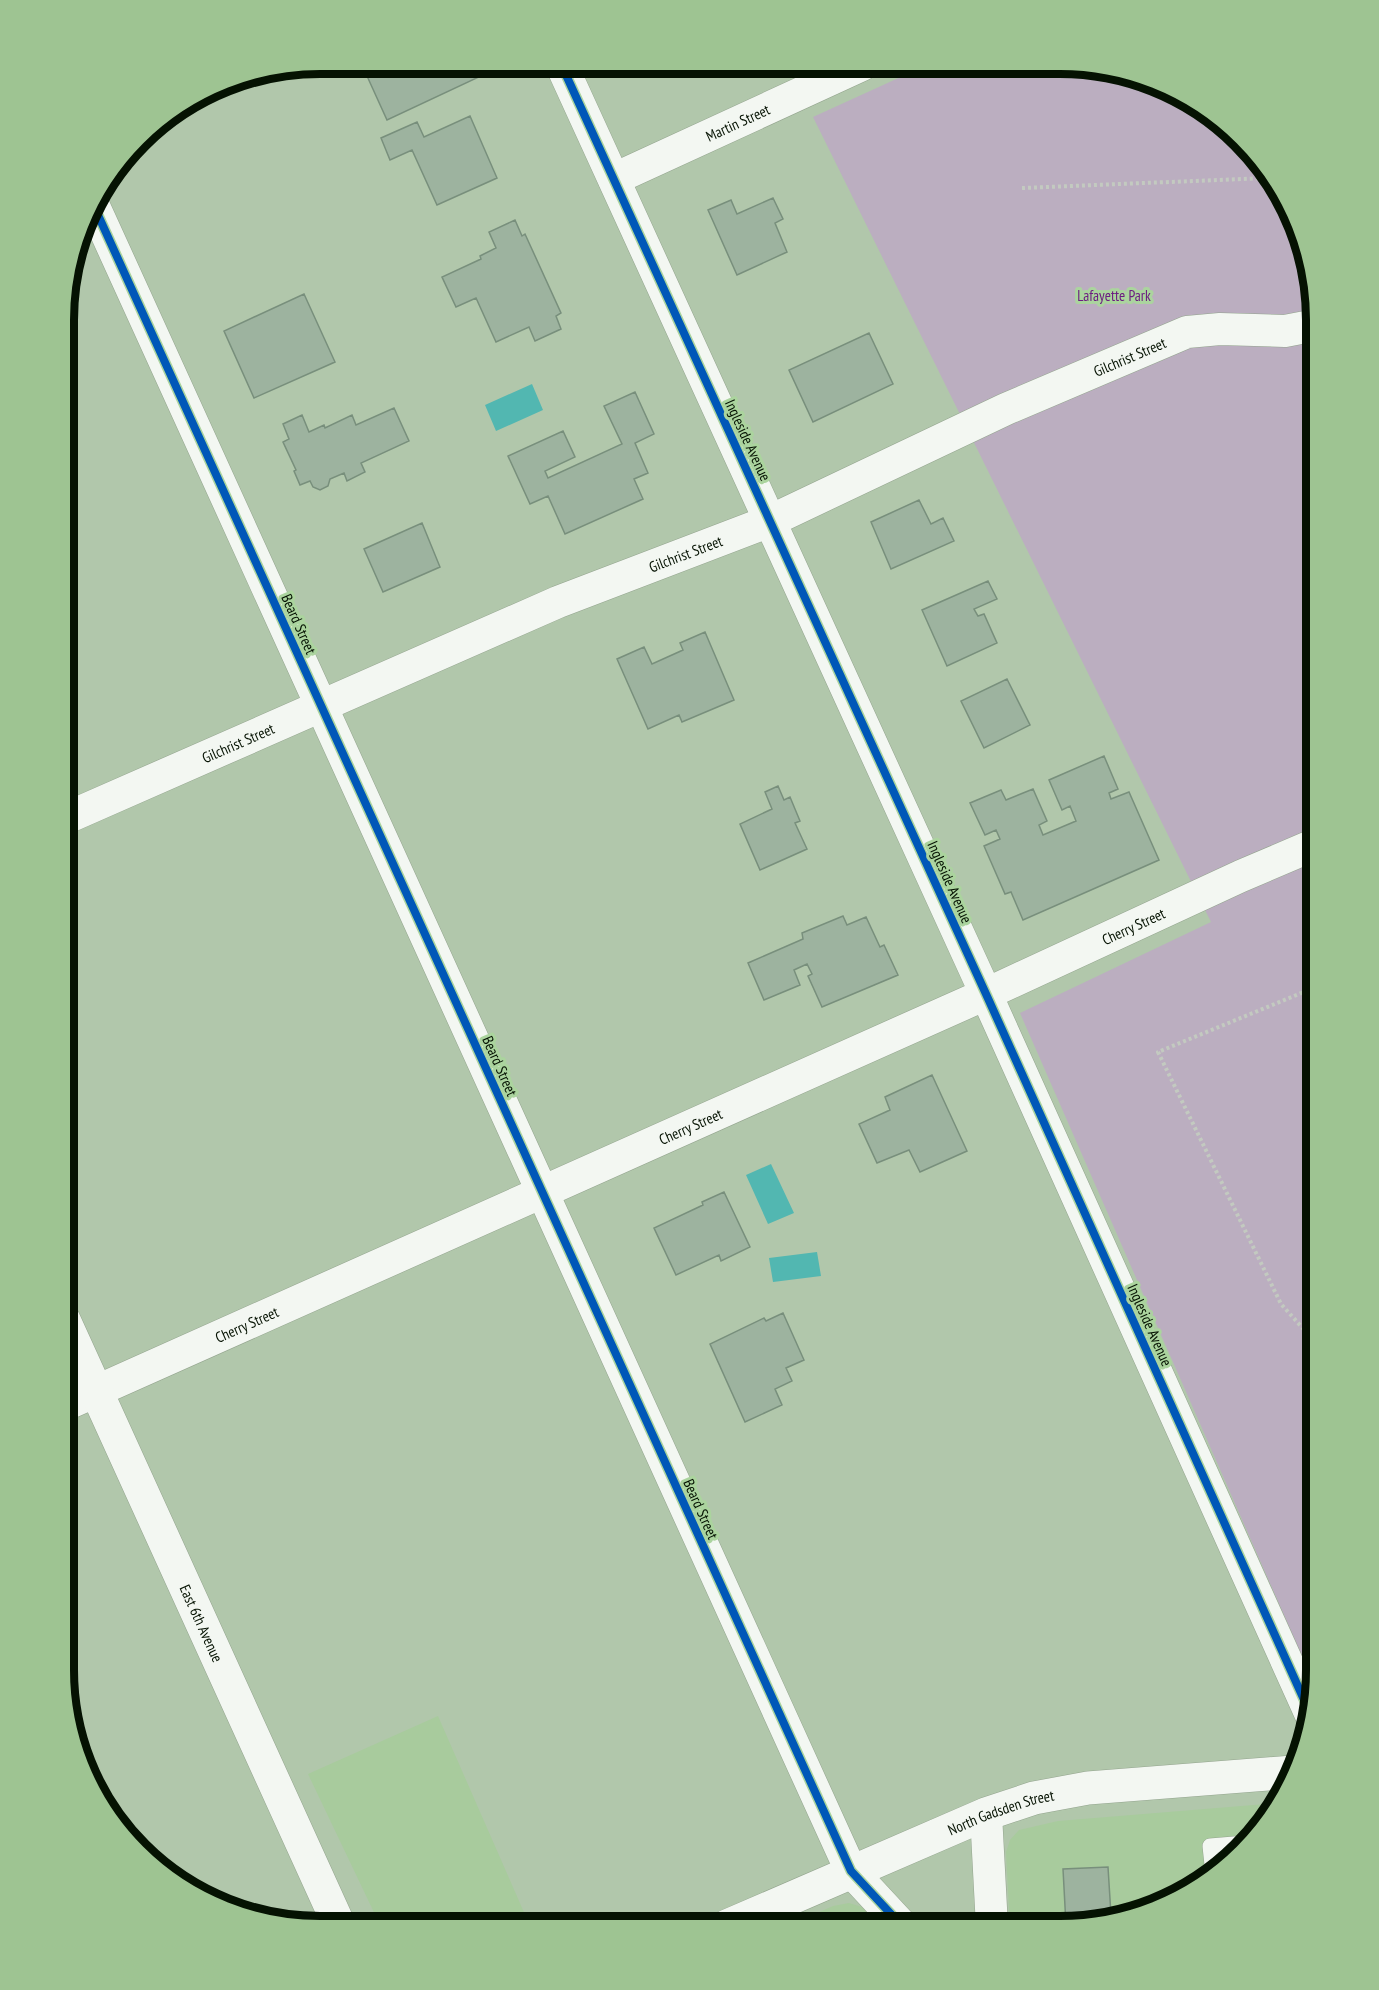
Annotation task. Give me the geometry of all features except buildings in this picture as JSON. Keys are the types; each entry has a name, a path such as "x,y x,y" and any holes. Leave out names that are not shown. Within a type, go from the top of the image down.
{"street":[{"name":"Ingleside Avenue","path":"566,74 986,994 1303,1698"},
{"name":"Martin Street","path":"614,179 842,74"},
{"name":"Beard Street","path":"98,214 851,1871 893,1916"},
{"name":"Gilchrist Street","path":"74,815 558,602 770,521 1006,409 1186,332 1221,329 1285,331 1306,327"},
{"name":"Cherry Street","path":"74,1401 986,994 1230,880 1306,848"},
{"name":"East 6th Avenue","path":"74,1342 335,1916"},
{"name":"North Gadsden Street","path":"750,1916 986,1814 1034,1798 1088,1788 1283,1773"},
{"path":"986,1814 991,1916"}],"lane":[{"path":"1212,1864 1210,1846 1233,1844"}],"path":[{"path":"1022,188 1261,178"},
{"path":"1306,991 1158,1052 1281,1304 1306,1331"}],"shaded area":[{"path":"438,1716 526,1916 376,1916 308,1774"},
{"path":"1266,1804 1244,1833 1209,1866 1153,1898 1107,1912 1075,1916 1009,1916 1006,1852 1010,1840 1019,1830 1058,1821"},
{"path":"849,1903 862,1907 870,1916 810,1916 833,1906"}],"green space":[{"name":"Lafayette Park","path":"907,74 1075,74 1123,82 1153,92 1196,115 1222,135 1244,157 1264,183 1280,211 1297,256 1306,320 1306,1665 1020,1013 1211,922 813,117"}],"water":[{"path":"532,384 543,410 496,431 485,405"},
{"path":"771,1164 794,1213 768,1224 746,1175"},
{"path":"817,1252 821,1276 773,1282 769,1258"}],"cycle path":[{"path":"566,74 986,994 1303,1698"},
{"path":"98,214 851,1871 893,1916"}]}
